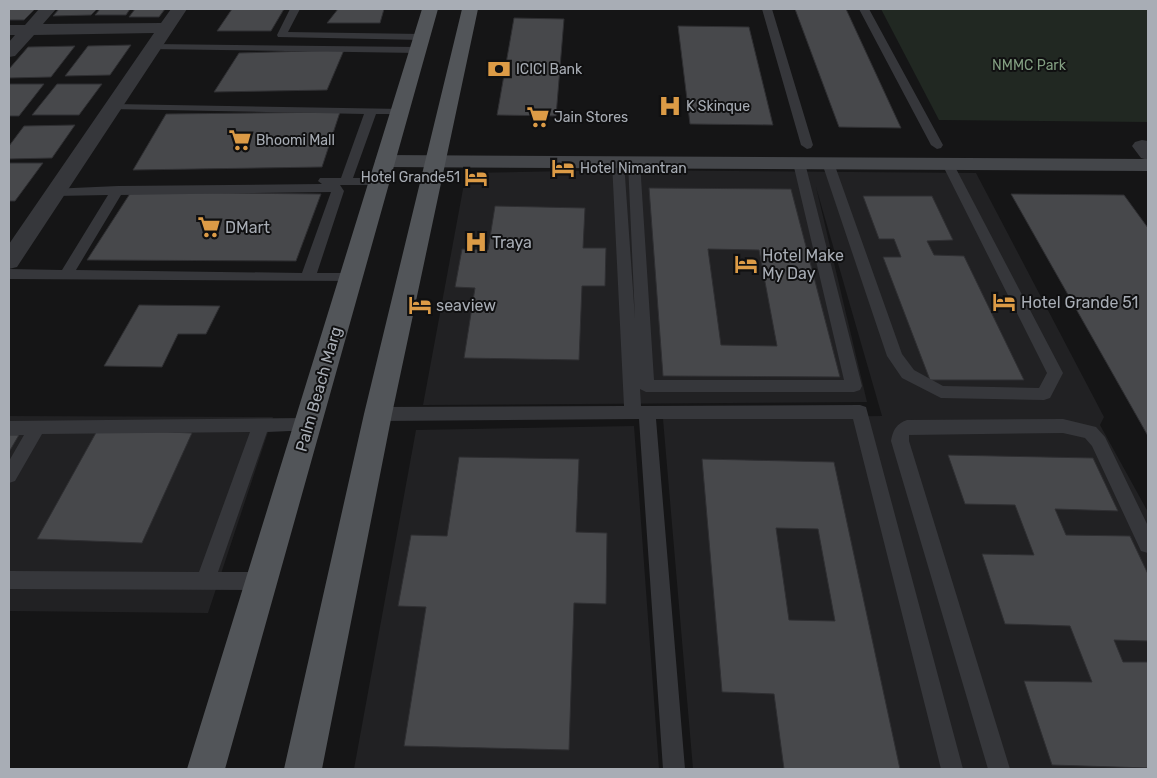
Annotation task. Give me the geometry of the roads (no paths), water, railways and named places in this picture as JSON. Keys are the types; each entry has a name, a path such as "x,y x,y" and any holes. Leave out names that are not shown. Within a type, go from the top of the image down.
{"main road":[{"name":"Palm Beach Marg","path":"206,769 430,9"},
{"path":"303,769 378,414 470,9"}],"street":[{"path":"9,52 48,9"},
{"path":"9,261 19,231 60,186 179,9"},
{"path":"9,30 166,28"},
{"path":"438,152 626,162 803,154 936,145 1147,153"},
{"path":"385,162 438,152 803,154 828,163 948,164 1147,153"}],"lane":[{"path":"295,9 282,35 420,43"},
{"path":"626,162 646,386 854,386 803,154 767,9"},
{"path":"864,9 936,145"},
{"path":"153,47 420,43"},
{"path":"117,103 401,107"},
{"path":"117,103 371,111 401,107"},
{"path":"346,181 371,111"},
{"path":"60,186 346,181 385,162"},
{"path":"626,162 640,413 674,769"},
{"path":"828,163 895,356 908,374 941,392 1044,394 1055,373 948,164"},
{"path":"60,186 118,190 336,188 338,190 308,278"},
{"path":"66,275 118,190"},
{"path":"133,276 142,262"},
{"path":"9,274 350,278"},
{"path":"378,414 860,412 952,769"},
{"path":"9,428 307,425"},
{"path":"205,580 261,426"},
{"path":"999,769 900,441 901,432 907,427 1063,426 1090,432 1099,442 1148,545"},
{"path":"9,476 37,428"},
{"path":"9,580 261,581"}],"place":[{"name":"ICICI Bank","path":"499,69"},
{"name":"K Skinque","path":"670,106"},
{"name":"Jain Stores","path":"538,117"},
{"name":"Bhoomi Mall","path":"240,140"},
{"name":"Hotel Nimantran","path":"563,168"},
{"name":"Hotel Grande51","path":"476,177"},
{"name":"DMart","path":"209,227"},
{"name":"Traya","path":"476,242"},
{"name":"Hotel Make My Day","path":"746,264"},
{"name":"Hotel Grande 51","path":"1004,302"},
{"name":"seaview","path":"420,305"}],"park label":[{"name":"NMMC Park","path":"1029,65"}]}
